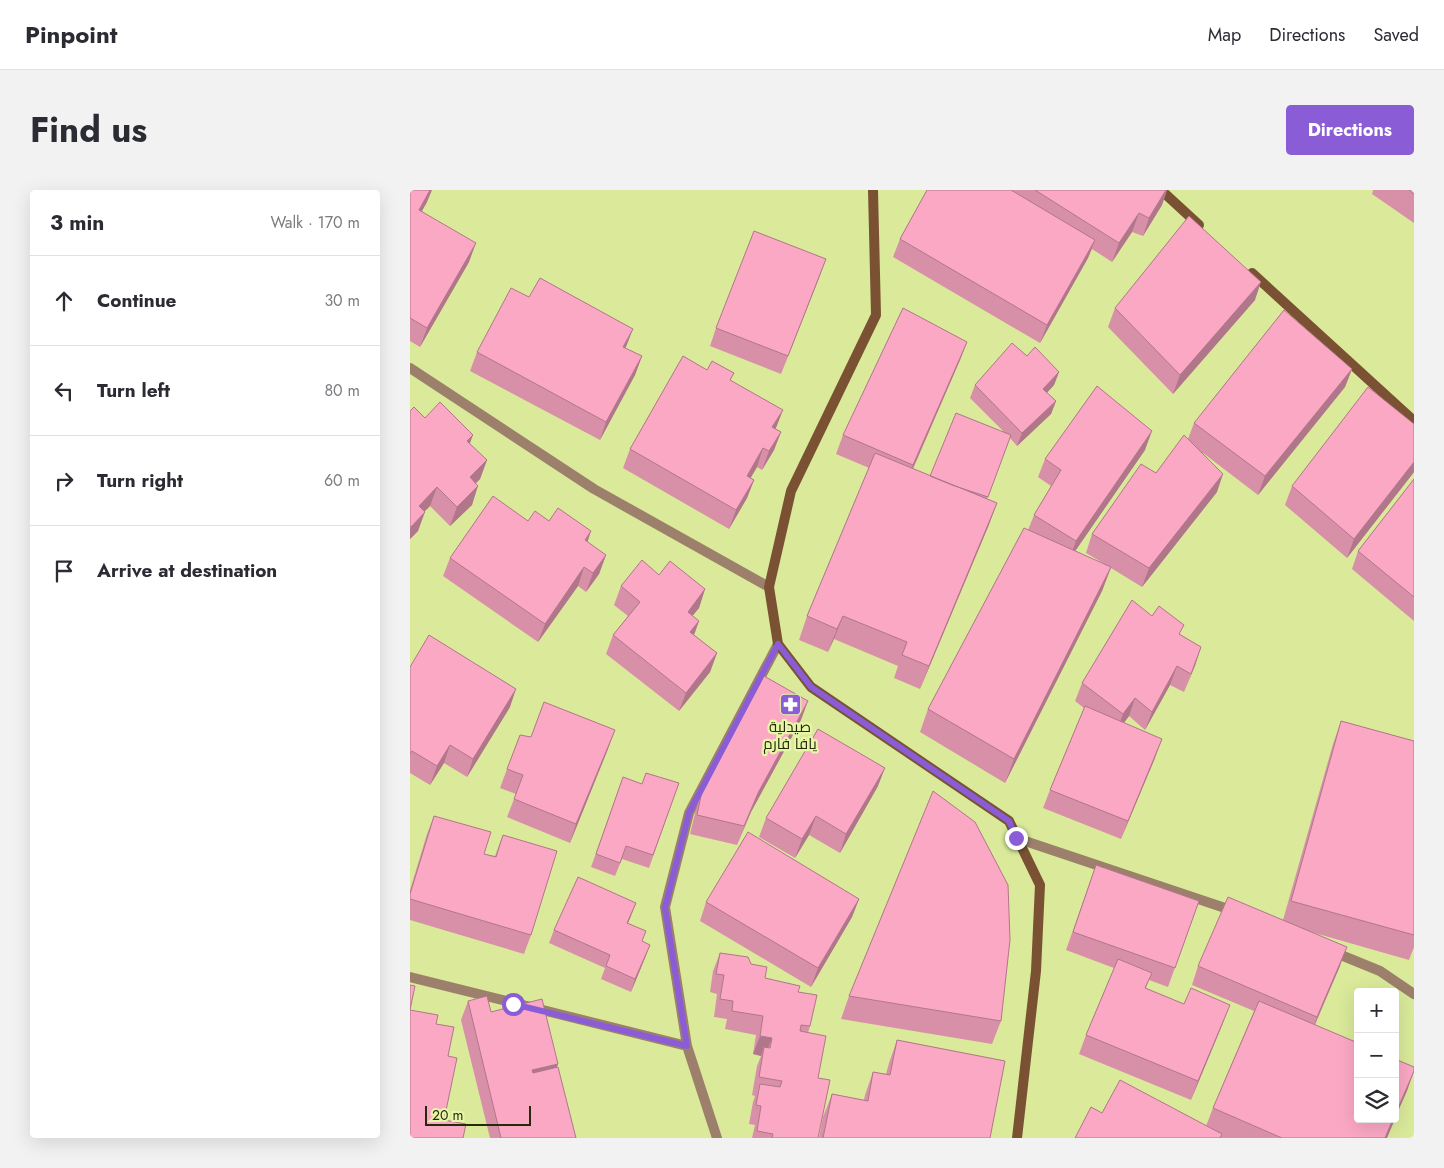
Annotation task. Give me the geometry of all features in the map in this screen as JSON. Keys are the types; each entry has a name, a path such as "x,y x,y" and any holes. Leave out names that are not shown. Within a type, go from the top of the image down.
{"street":[{"path":"873,190 876,315 791,491 769,587 778,644 811,687 1009,821 1040,885 1036,971 1017,1138"},
{"path":"1161,190 1204,230"},
{"path":"1240,262 1414,421"},
{"path":"410,368 594,489 769,587"},
{"path":"717,1138 687,1046 665,908 689,813 778,644"},
{"path":"1016,838 1244,915"},
{"path":"1316,945 1380,971 1414,994"},
{"path":"410,977 687,1046"}],"building":[{"path":"410,190 430,190 419,210 476,243 427,328 410,318"},
{"path":"927,190 1011,190 1095,240 1047,325 900,239"},
{"path":"1035,190 1166,190 1149,218 1139,213 1119,243"},
{"path":"1189,216 1261,282 1180,375 1115,308"},
{"path":"754,231 826,259 788,356 716,328"},
{"path":"540,278 633,329 623,347 642,356 606,422 477,352 511,288 529,297"},
{"path":"903,308 967,342 913,465 843,435"},
{"path":"1284,310 1352,369 1265,476 1194,423"},
{"path":"1012,343 1027,356 1035,347 1059,372 1043,389 1056,401 1022,433 975,385"},
{"path":"683,356 707,370 712,361 734,373 730,380 783,410 772,427 781,432 769,451 763,448 747,476 754,480 736,510 630,449"},
{"path":"1097,386 1152,431 1076,541 1034,515 1061,470 1045,459"},
{"path":"1368,387 1414,424 1414,462 1354,539 1292,486"},
{"path":"440,402 473,435 467,441 487,460 470,477 478,486 457,507 437,487 419,506 425,512 411,527 410,411 414,407 425,418"},
{"path":"956,413 1011,435 988,497 930,476"},
{"path":"1184,435 1223,474 1149,568 1092,534 1141,464 1156,473"},
{"path":"875,453 997,503 929,666 902,655 907,642 843,616 837,629 807,616"},
{"path":"1414,479 1414,597 1358,551"},
{"path":"493,496 528,521 535,511 549,521 558,508 591,531 585,540 606,555 593,573 584,567 545,624 450,558"},
{"path":"1024,528 1111,567 1014,759 928,709"},
{"path":"642,560 659,575 670,561 705,589 688,612 699,621 690,632 717,653 686,693 613,635 640,602 621,586"},
{"path":"1132,600 1152,616 1159,606 1184,625 1179,634 1201,647 1191,674 1177,666 1152,712 1135,698 1123,714 1082,683"},
{"path":"429,635 516,689 473,759 450,745 437,766 412,751 410,754 410,667"},
{"path":"764,676 808,701 758,793 744,826 697,815 702,791"},
{"path":"544,702 615,730 576,824 514,799 523,775 507,769 520,735 531,737"},
{"path":"1085,706 1162,739 1128,821 1050,790"},
{"path":"1341,721 1414,741 1414,935 1291,901"},
{"path":"818,729 885,768 846,834 816,816 802,839 766,818"},
{"path":"646,773 679,783 653,855 626,846 620,863 596,854 623,777 642,784"},
{"path":"933,791 975,822 1008,885 1010,940 1001,1021 849,996"},
{"path":"434,816 491,832 484,854 496,857 503,835 557,851 531,935 410,899"},
{"path":"748,832 859,899 818,968 706,902"},
{"path":"1096,865 1199,901 1175,968 1073,932"},
{"path":"578,877 636,903 627,923 646,931 642,941 650,945 635,979 606,966 610,955 554,930"},
{"path":"1228,897 1347,947 1317,1017 1198,966"},
{"path":"720,953 748,957 751,964 767,967 765,978 800,986 798,992 817,995 810,1026 801,1025 800,1031 826,1036 818,1078 830,1080 818,1138 772,1138 773,1134 757,1131 761,1106 756,1105 760,1084 780,1087 782,1081 759,1077 764,1047 770,1048 772,1038 760,1036 763,1016 732,1011 733,1001 720,999 724,975 716,974"},
{"path":"1118,959 1152,973 1145,988 1184,1004 1191,988 1230,1005 1198,1081 1086,1035"},
{"path":"410,985 415,986 410,1010"},
{"path":"487,996 491,1012 542,999 558,1064 532,1070 533,1073 558,1067 576,1138 501,1138 468,1001"},
{"path":"1259,1001 1354,1041 1354,1123 1391,1123 1385,1138 1282,1138 1213,1108"},
{"path":"410,1010 438,1015 436,1024 454,1027 448,1056 457,1058 444,1120 466,1124 463,1138 410,1138"},
{"path":"897,1040 1005,1061 990,1138 823,1138 832,1094 868,1101 873,1072 890,1075"},
{"path":"1399,1061 1414,1067 1399,1106"},
{"path":"1120,1080 1222,1134 1220,1138 1075,1138 1091,1107 1102,1113"}],"place":[{"name":"صيدلية يافا فارم","path":"790,704"}],"route":[{"path":"513,1004 687,1046 665,908 689,813 778,644 811,687 1009,821 1016,838"}]}
